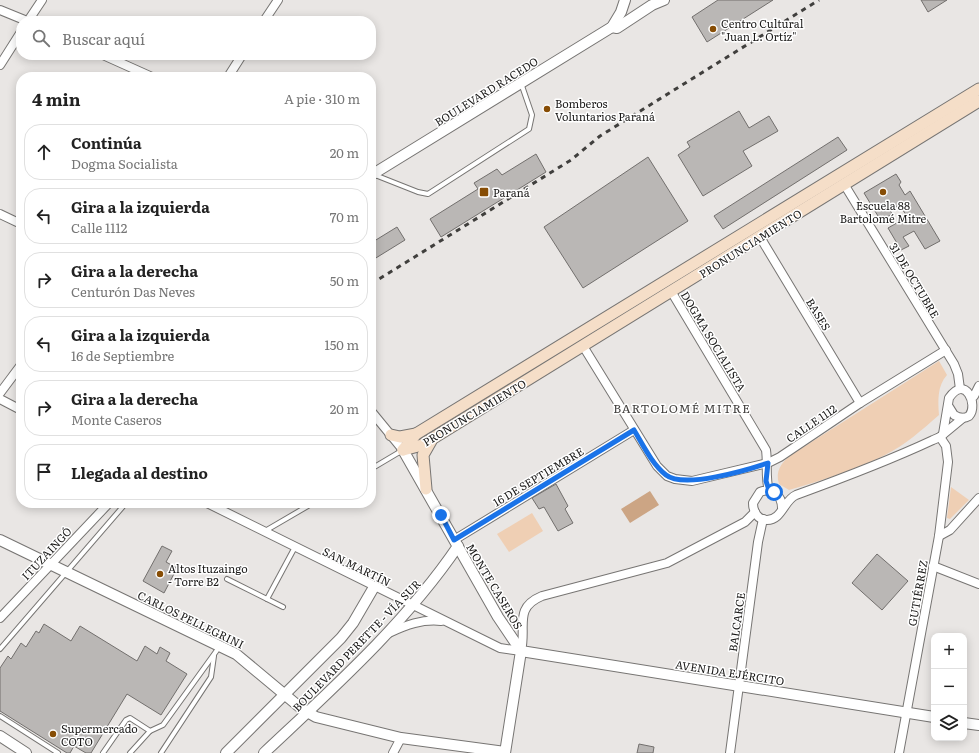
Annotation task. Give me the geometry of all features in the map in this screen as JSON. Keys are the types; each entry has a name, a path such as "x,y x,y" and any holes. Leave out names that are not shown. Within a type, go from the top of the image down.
{"main road":[{"name":"PRONUNCIAMIENTO","path":"403,450 416,434 979,89"},
{"name":"PRONUNCIAMIENTO","path":"403,450 422,445 979,101"},
{"path":"391,435 400,437 416,434"},
{"path":"426,489 423,469 424,455 433,438"}],"street":[{"path":"31,16 42,0"},
{"path":"267,16 278,0"},
{"path":"626,0 630,9 641,12"},
{"path":"612,28 626,0"},
{"name":"BOULEVARD RACEDO","path":"376,172 612,28 618,28 641,12 652,2 664,0"},
{"path":"0,10 16,16"},
{"path":"0,65 16,40"},
{"path":"114,60 141,72"},
{"path":"231,72 239,60"},
{"name":"31 DE OCTUBRE","path":"844,184 946,350 958,374 960,389"},
{"path":"0,214 16,222"},
{"name":"BASES","path":"760,237 860,403"},
{"name":"DOGMA SOCIALISTA","path":"671,291 766,450 768,463 766,481 769,490"},
{"path":"583,346 634,430"},
{"name":"CALLE 1112","path":"634,430 657,466 667,476 675,479 692,481 768,463 780,457 860,403 946,350"},
{"path":"0,392 16,371"},
{"path":"974,396 979,386"},
{"path":"782,508 781,499 778,495 769,490 757,495 753,504 755,512 763,519 768,520 777,517 782,508 793,496 873,467 942,436 963,418 970,416 976,409 977,404 974,396 968,390 960,389 949,398 949,407 942,436"},
{"path":"0,399 16,407"},
{"path":"949,407 954,415 963,418"},
{"name":"MONTE CASEROS","path":"376,418 403,450 498,617 521,651"},
{"name":"16 DE SEPTIEMBRE","path":"456,543 634,430"},
{"name":"GUTIÉRREZ","path":"899,753 939,536 948,462 946,446 942,436"},
{"path":"939,536 950,530 979,498"},
{"name":"ITUZAINGÓ","path":"0,618 104,508"},
{"name":"SAN MARTÍN","path":"217,508 500,648 521,651"},
{"path":"505,752 524,638 524,611 527,604 542,596 667,563 745,522 755,512"},
{"name":"BALCARCE","path":"730,753 758,542 763,519"},
{"name":"CARLOS PELLEGRINI","path":"0,540 243,658 307,713 333,722 401,738 505,752"},
{"name":"BOULEVARD PERETTE - VÍA SUR","path":"264,753 307,713 413,605 429,587 456,543"},
{"path":"933,566 979,584"},
{"path":"226,753 286,695 341,638 353,623 374,587"},
{"path":"383,636 404,626 419,622 436,620 447,622"},
{"name":"AVENIDA EJÉRCITO","path":"521,651 931,716"},
{"path":"967,724 979,726"},
{"path":"0,736 26,753"},
{"path":"393,753 401,738"}],"lane":[{"path":"376,176 418,192 428,194 529,129 532,115 521,83"},
{"path":"376,466 403,450"},
{"path":"0,649 122,508"},
{"path":"264,532 305,508"},
{"path":"267,599 294,547"},
{"path":"227,579 283,607"},
{"path":"130,753 150,731 162,725 220,646"},
{"path":"161,753 211,677 214,656"},
{"path":"0,716 58,753"},
{"path":"103,753 126,720 130,718 150,731"}],"shaded area":[{"path":"939,361 947,375 941,384 938,399 939,415 913,437 885,455 863,465 813,483 789,490 779,484 778,471 784,461 791,455"},
{"path":"951,487 969,500 950,519 947,518"},
{"path":"650,491 659,505 630,523 621,509"},
{"path":"532,513 543,531 509,552 497,534"}],"building":[{"name":"Centro Cultural \"Juan L. Ortíz\"","path":"718,0 773,0 707,42 692,17"},
{"path":"921,0 947,0 928,12"},
{"path":"739,111 749,128 769,116 778,131 743,151 752,166 703,196 678,155 690,147 687,142"},
{"path":"838,137 847,150 723,229 714,216"},
{"path":"536,154 546,172 441,237 430,219 478,189 474,183 497,169 502,175"},
{"path":"648,157 688,221 583,288 544,227"},
{"path":"896,174 901,182 899,185 905,195 910,191 940,241 925,249 914,231 903,237 909,246 901,250 888,228 907,217 900,205 890,210 892,214 881,221 864,193"},
{"path":"397,227 405,240 376,258 376,240"},
{"path":"556,484 568,506 565,509 573,523 558,531 544,507 539,509 532,498"},
{"name":"Altos Ituzaingo - Torre B2","path":"162,546 172,551 166,562 177,568 164,593 143,581"},
{"path":"877,554 908,581 882,610 852,583"},
{"path":"44,624 71,641 80,626 137,661 145,646 157,654 160,647 170,653 166,661 187,674 161,715 127,694 91,753 86,753 74,746 70,753 67,753 0,711 0,668 8,656 11,659 21,643 26,647 36,631 39,633"},
{"path":"639,744 654,747 653,753 637,753"}],"railway":[{"path":"376,281 571,160 600,136 819,0"}],"place":[{"name":"Centro Cultural \"Juan L. Ortíz\"","path":"713,29"},
{"name":"Bomberos Voluntarios Paraná","path":"547,109"},
{"name":"Paraná","path":"484,192"},
{"name":"Escuela 88 Bartolomé Mitre","path":"883,192"},
{"name":"Altos Ituzaingo - Torre B2","path":"160,574"},
{"name":"Supermercado COTO","path":"53,734"}],"district":[{"name":"BARTOLOMÉ MITRE","path":"682,408"}],"route":[{"path":"441,515 454,540 634,430 657,466 667,476 682,481 692,481 753,468 768,463 766,481 769,490 774,492"}]}
